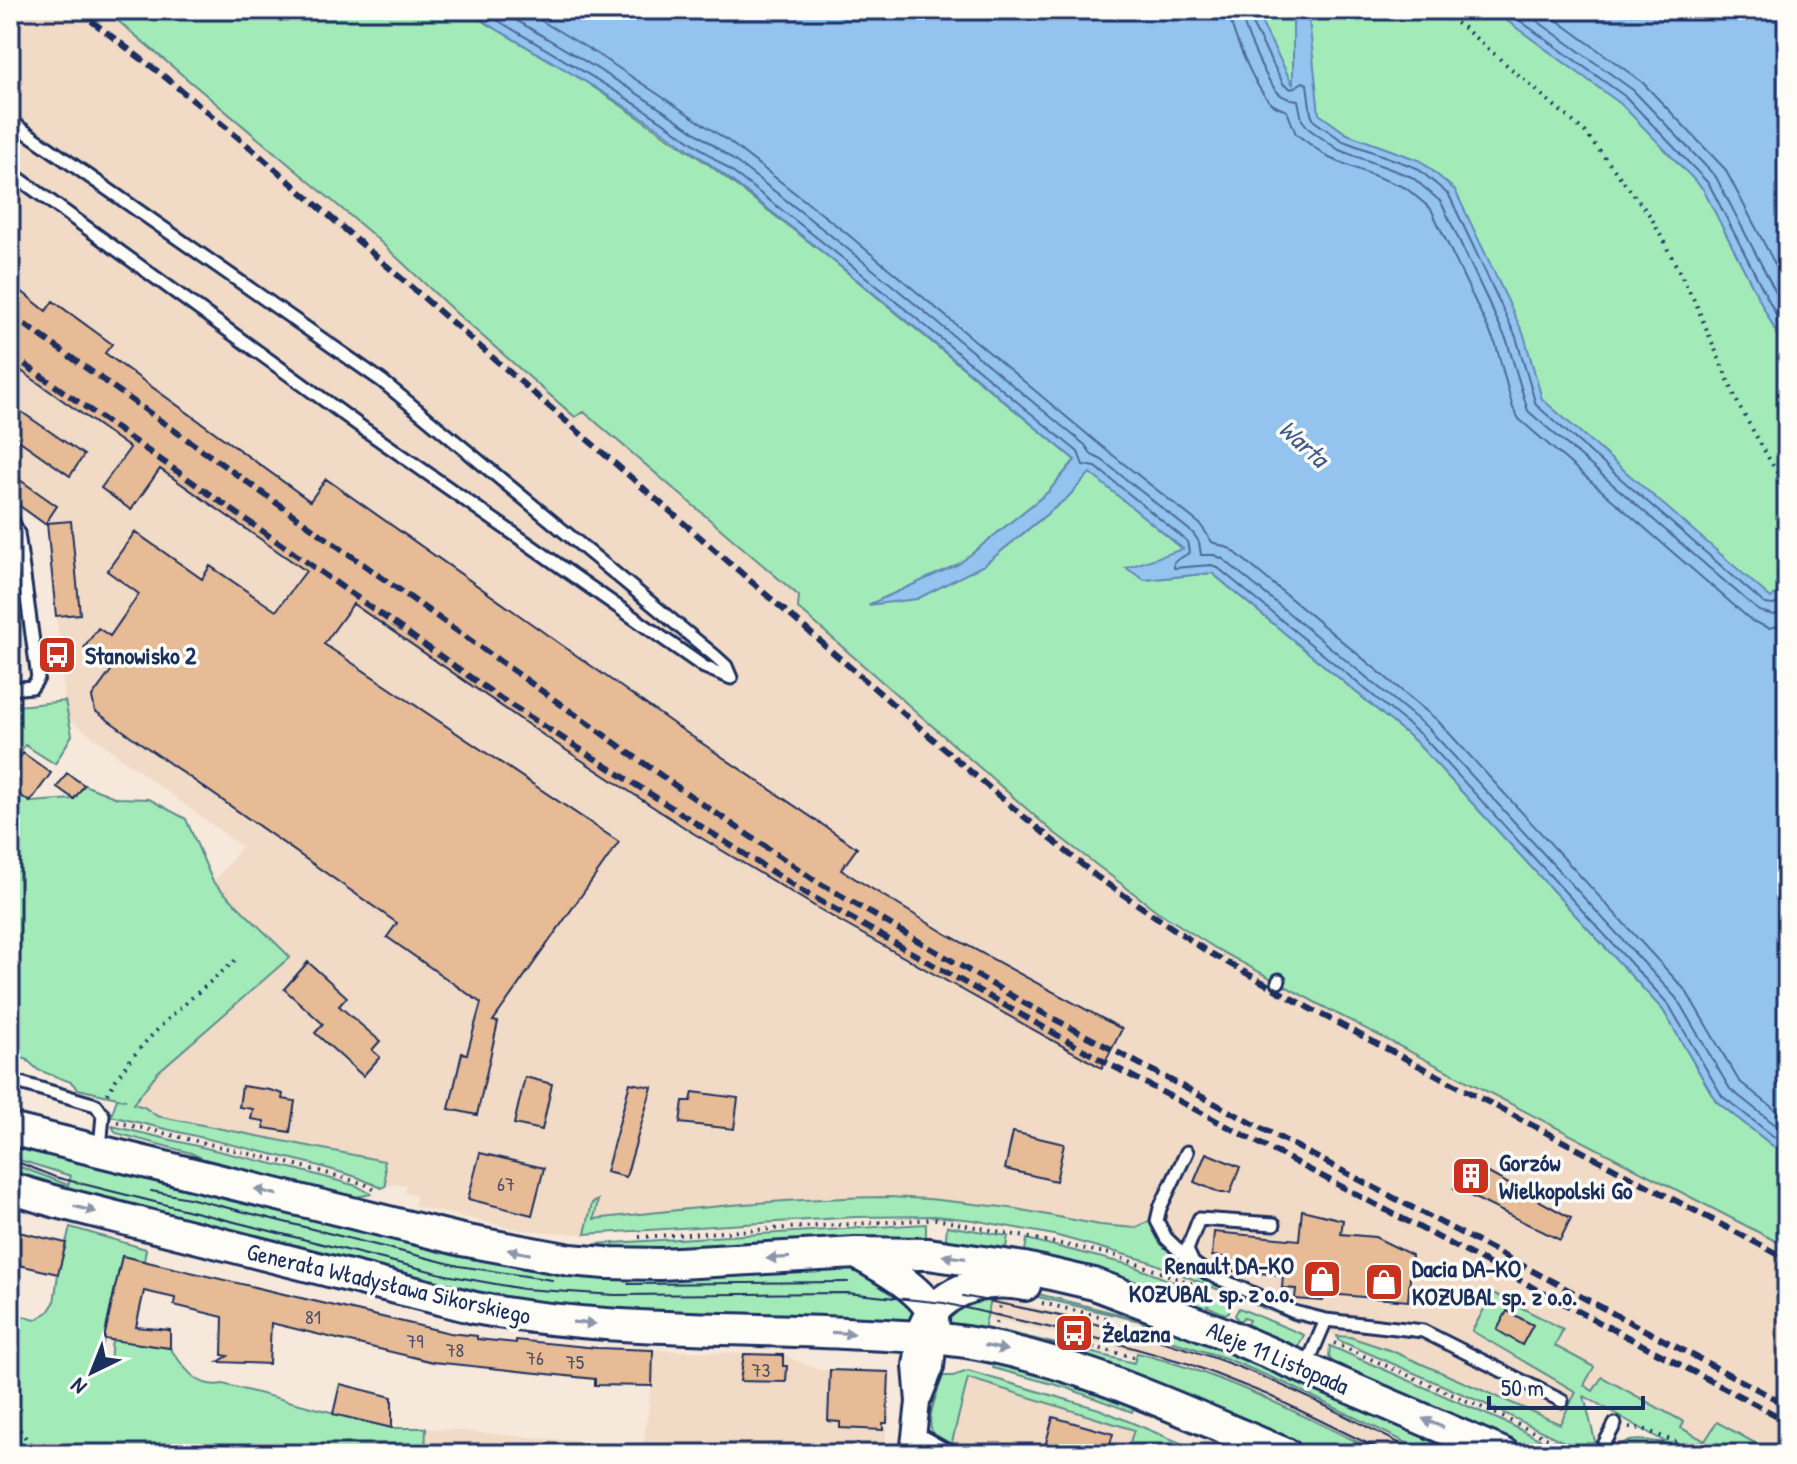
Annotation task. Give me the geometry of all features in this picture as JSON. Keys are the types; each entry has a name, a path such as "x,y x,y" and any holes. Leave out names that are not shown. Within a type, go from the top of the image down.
{"main road":[{"path":"10,1114 55,1125 92,1148"},
{"path":"10,1129 462,1240 570,1260 660,1264 856,1253 882,1267 908,1287 929,1329 1079,1370 1286,1454"},
{"name":"Generała Władysława Sikorskiego","path":"10,1188 339,1274 511,1315 631,1326 929,1329"},
{"name":"Aleje 11 Listopada","path":"856,1253 928,1254 1008,1264 1094,1284 1212,1328 1504,1454"},
{"path":"929,1329 956,1294 990,1281 1020,1283 1092,1300 1138,1302"}],"street":[{"path":"929,1329 915,1366 918,1402 913,1446 942,1454"}],"lane":[{"path":"10,121 382,381 715,656 726,666 731,678 704,667 402,456 10,172"},
{"path":"10,515 18,533 38,678 32,687 10,689"},
{"path":"10,1080 88,1101 99,1108 103,1115 92,1148"},
{"path":"1187,1152 1160,1208 1157,1221 1166,1238 1207,1273 1294,1312 1326,1320 1423,1331 1562,1401"},
{"path":"1193,1263 1187,1250 1199,1219 1274,1224"},
{"path":"1306,1368 1326,1320"},
{"path":"1599,1454 1615,1424"}],"path":[{"path":"1436,10 1464,28 1585,132 1651,217 1695,302 1739,406 1776,471 1787,482"},
{"path":"99,1108 135,1053 168,1018 238,958"},
{"path":"1040,1303 1112,1319"},
{"path":"10,1417 38,1454"},
{"path":"1615,1424 1646,1430 1705,1454"}],"shaded area":[{"path":"10,10 105,10 373,235 575,417 583,412 799,596 798,608 1052,831 1157,911 1215,948 1322,1006 1787,1247 1787,1454 1693,1454 1576,1392 1560,1424 1392,1351 1298,1322 1198,1275 1184,1265 1165,1242 1136,1228 1100,1225 1011,1208 888,1197 711,1206 593,1219 598,1201 592,1203 585,1234 521,1230 414,1206 417,1196 405,1193 406,1184 386,1185 384,1161 157,1116 133,1103 158,1072 289,957 213,882 242,847 69,719 47,524 10,499"},
{"path":"992,1297 1162,1337 1225,1358 1289,1385 1429,1454 1382,1454 1249,1390 1170,1361 987,1317"},
{"path":"653,1350 783,1355 819,1370 889,1372 885,1454 425,1454 426,1428 643,1447"},
{"path":"967,1378 1135,1430 1126,1454 978,1454 951,1446"}],"green space":[{"path":"105,10 464,10 583,80 708,164 826,255 1075,460 1048,492 959,564 871,604 984,565 1068,497 1090,472 1184,550 1127,568 1145,580 1212,573 1415,741 1663,1010 1716,1101 1787,1157 1787,1247 1322,1006 1215,948 1157,911 1052,831 798,608 799,596 584,412 575,417 373,235"},
{"path":"1237,10 1537,10 1618,62 1787,307 1787,631 1647,513 1174,26"},
{"path":"10,694 16,694 18,706 65,701 72,735 55,764 25,745 10,769"},
{"path":"84,785 117,798 149,799 186,819 213,882 290,957 158,1072 133,1104 157,1116 384,1161 386,1185 382,1188 309,1163 111,1116 117,1099 126,1100 78,1089 71,1082 38,1070 26,1059 10,1056 10,788 31,802 74,799"},
{"path":"112,1126 299,1170 357,1186 371,1194 347,1199 229,1171 191,1153 116,1133"},
{"path":"10,1142 378,1231 858,1269 872,1272 915,1311 914,1319 909,1323 625,1315 500,1302 10,1177 10,1163 68,1185 71,1176 10,1157"},
{"path":"888,1197 1011,1208 1100,1225 1136,1228 1155,1218 1172,1250 1198,1275 1298,1322 1148,1261 1054,1235 973,1220 935,1216 856,1217 585,1234 592,1203 598,1200 594,1219 704,1207"},
{"path":"926,1224 926,1237 946,1239 947,1226 1008,1236 1005,1253 593,1250 596,1244"},
{"path":"70,1227 146,1249 144,1261 122,1256 99,1362 110,1364 112,1338 170,1348 192,1375 205,1383 223,1384 392,1428 426,1428 425,1454 10,1454 12,1313 35,1320 48,1312 54,1303"},
{"path":"1027,1239 1130,1265 1232,1305 1225,1314 1207,1306 1205,1312 1024,1257"},
{"path":"994,1287 983,1333 947,1328 942,1319"},
{"path":"1014,1288 1167,1326 1231,1349 1475,1454 1429,1454 1289,1385 1225,1358 1142,1332 1144,1322 1013,1291"},
{"path":"1493,1293 1563,1329 1555,1346 1594,1367 1584,1385 1593,1391 1602,1377 1684,1422 1681,1428 1705,1441 1717,1422 1775,1454 1608,1454 1629,1441 1667,1443 1584,1396 1596,1445 1589,1454 1481,1402 1338,1340 1337,1336 1350,1337 1392,1351 1560,1424 1576,1392 1472,1331"},
{"path":"1239,1308 1304,1335 1299,1345 1292,1348 1251,1332 1253,1327 1247,1324 1249,1320 1243,1317 1241,1321 1235,1315"},
{"path":"1003,1331 1134,1363 1137,1353 1201,1372 1262,1397 1382,1454 1316,1454 1127,1375 1002,1337"},
{"path":"1330,1346 1511,1425 1569,1454 1529,1454 1337,1369 1329,1357"},
{"path":"994,1359 1135,1404 1132,1412 1064,1387 993,1368"},
{"path":"968,1371 1099,1409 1207,1454 1126,1454 1134,1430 968,1378 951,1446 933,1434 930,1417 943,1376"}],"water":[{"name":"Warta","path":"464,10 1259,10 1262,24 1293,85 1293,10 1308,10 1319,114 1347,134 1421,161 1455,190 1524,335 1542,399 1771,598 1779,591 1787,591 1787,1157 1716,1101 1663,1010 1415,741 1212,573 1145,580 1126,568 1183,549 1090,473 1068,497 984,565 917,599 868,605 959,564 1048,492 1075,460 849,273 711,165 620,103"},
{"path":"1492,10 1787,10 1787,398 1781,342 1703,189 1621,104"}],"building":[{"path":"10,282 46,311 53,301 112,344 105,353 310,501 326,479 678,727 857,848 841,870 948,935 1122,1029 1102,1068 841,922 693,833 549,739 353,604 324,644 619,842 493,1021 498,1022 477,1115 449,1109 462,1053 467,1054 481,1003 387,937 397,923 95,711 92,697 113,668 84,648 98,628 110,636 139,594 107,571 135,532 202,579 210,566 276,611 306,571 160,469 131,510 101,488 130,448 10,363"},
{"path":"10,404 84,455 70,476 10,434"},
{"path":"10,473 57,506 45,524 10,499"},
{"path":"71,521 80,614 56,616 47,523"},
{"path":"23,753 51,773 30,802 10,788 10,772"},
{"path":"67,773 84,785 74,799 57,787"},
{"path":"308,962 347,997 339,1006 380,1041 372,1050 380,1057 363,1076 315,1033 323,1024 284,989"},
{"path":"525,1077 552,1084 542,1130 514,1124"},
{"path":"630,1083 652,1087 626,1177 606,1172"},
{"path":"242,1086 270,1090 283,1094 282,1099 295,1101 290,1132 264,1128 264,1121 251,1119 253,1109 239,1107"},
{"path":"693,1092 738,1098 734,1129 680,1123 683,1101 691,1101"},
{"path":"1013,1132 1064,1144 1056,1181 1005,1169"},
{"path":"480,1153 544,1168 532,1215 468,1199"},
{"path":"1206,1153 1240,1167 1230,1193 1221,1193 1194,1182"},
{"path":"1474,1165 1571,1218 1560,1240 1454,1188 1465,1168 1470,1171"},
{"path":"1302,1210 1343,1220 1341,1234 1375,1237 1412,1255 1408,1301 1329,1294 1322,1301 1295,1299 1296,1289 1282,1288 1283,1275 1231,1271 1232,1258 1212,1256 1214,1232 1299,1240"},
{"path":"10,1230 66,1243 58,1274 10,1263"},
{"path":"122,1256 450,1333 477,1336 477,1339 653,1350 652,1386 595,1385 595,1379 433,1362 271,1323 269,1364 218,1362 228,1356 222,1355 223,1317 174,1305 175,1298 144,1291 136,1327 170,1330 170,1348 104,1339"},
{"path":"1507,1311 1533,1325 1522,1345 1497,1330"},
{"path":"744,1354 783,1355 783,1366 787,1366 786,1382 740,1381"},
{"path":"830,1370 889,1372 887,1423 883,1423 883,1430 840,1428 840,1422 828,1421"},
{"path":"340,1384 392,1397 392,1428 333,1414"},
{"path":"1053,1417 1113,1434 1107,1454 1058,1454 1044,1450"}],"tram line":[{"path":"10,1159 55,1177 446,1275 523,1289 615,1295 847,1293 944,1303 1112,1342 1190,1364 1268,1395 1389,1454"},
{"path":"151,1191 459,1266 552,1280"},
{"path":"628,1284 848,1282"},
{"path":"963,1296 1123,1331 1217,1359 1295,1391 1421,1454"}],"railway":[{"path":"77,10 252,149 993,791 1097,877 1205,950 1307,1007 1787,1259"},
{"path":"10,314 676,786 816,881 1024,1003 1787,1405"},
{"path":"10,354 500,698 799,889 1105,1062 1787,1421"}],"place":[{"name":"Stanowisko 2","path":"57,655"},
{"name":"Gorzów Wielkopolski Go","path":"1471,1176"},
{"name":"Renault DA-KO KOZUBAL sp. z o.o.","path":"1322,1279"},
{"name":"Dacia DA-KO KOZUBAL sp. z o.o.","path":"1384,1282"},
{"name":"Żelazna","path":"1074,1333"}]}
